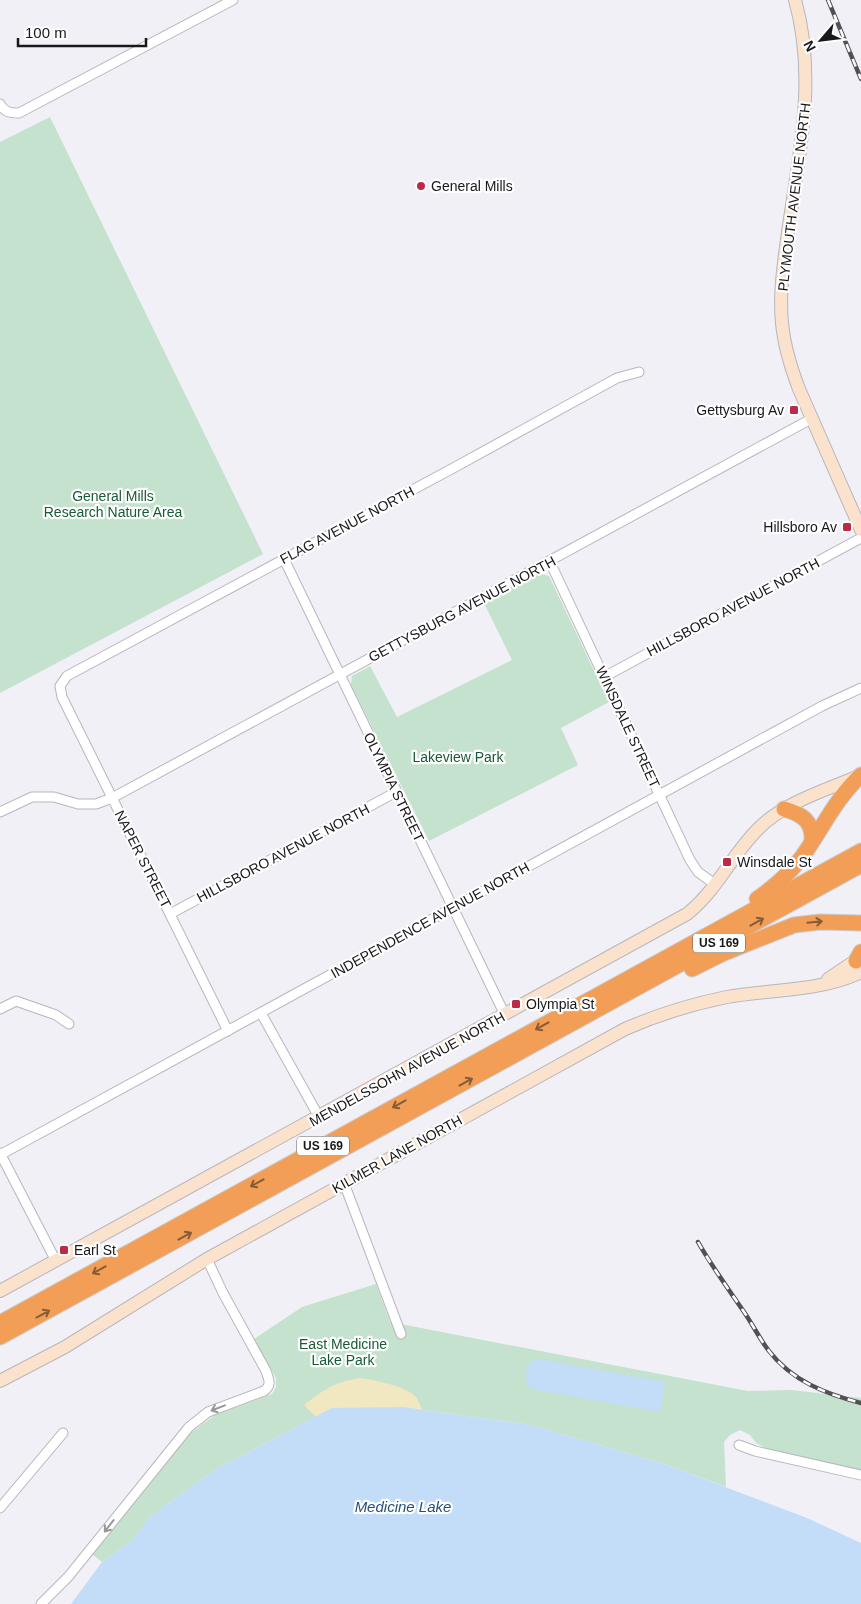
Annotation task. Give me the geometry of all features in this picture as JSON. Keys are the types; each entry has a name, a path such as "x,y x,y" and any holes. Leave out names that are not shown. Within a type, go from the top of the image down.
{"highway":[{"path":"646,969 773,888 797,864 845,791 861,775"},
{"path":"784,809 796,812 802,816 810,826 812,841"},
{"name":"US 169","path":"0,1323 861,851"},
{"name":"US 169","path":"0,1337 861,865"},
{"path":"838,922 856,928 861,937"},
{"path":"577,1022 646,992 724,953 777,931 805,924 861,923"}],"street":[{"path":"0,104 3,109 10,113 19,113 233,0"},
{"name":"PLYMOUTH AVENUE NORTH","path":"795,0 802,24 807,84 805,113 783,277 782,323 792,371 811,419 861,530"},
{"name":"FLAG AVENUE NORTH","path":"60,686 67,676 617,378 639,372"},
{"name":"GETTYSBURG AVENUE NORTH","path":"0,812 32,797 54,797 78,804 96,804 112,798 811,419"},
{"name":"HILLSBORO AVENUE NORTH","path":"604,677 861,538"},
{"name":"OLYMPIA STREET","path":"284,559 505,1015"},
{"name":"WINSDALE STREET","path":"550,562 690,860 698,872 716,885"},
{"name":"NAPER STREET","path":"60,686 62,697 228,1031"},
{"name":"INDEPENDENCE AVENUE NORTH","path":"0,1154 822,706 861,688"},
{"name":"MENDELSSOHN AVENUE NORTH","path":"0,1291 686,914 707,896 756,830 777,812 861,775"},
{"name":"MENDELSSOHN AVENUE NORTH","path":"784,809 861,785"},
{"name":"HILLSBORO AVENUE NORTH","path":"170,914 396,792"},
{"name":"KILMER LANE NORTH","path":"0,1381 65,1347 207,1259 604,1039 638,1023 671,1012 726,998 817,985 860,961"},
{"path":"0,1009 16,1001 56,1015 69,1024"},
{"path":"261,1012 319,1117"},
{"path":"0,1154 56,1261"},
{"path":"344,1183 401,1334"},
{"path":"41,1604 73,1571 189,1427 208,1412 264,1391 268,1387 270,1381 266,1371 223,1293 207,1259"},
{"path":"0,1508 63,1433"},
{"path":"739,1445 755,1452 861,1475"}],"green space":[{"name":"General Mills Research Nature Area","path":"50,117 263,554 0,693 0,142"},
{"name":"Lakeview Park","path":"538,573 549,576 609,702 561,728 578,765 429,841 351,685 352,676 370,666 397,717 512,660 484,603"},
{"name":"East Medicine Lake Park","path":"376,1284 390,1322 748,1391 791,1390 861,1398 861,1470 769,1450 756,1443 750,1435 740,1430 730,1435 724,1442 726,1487 667,1465 531,1425 403,1407 332,1408 213,1471 150,1517 133,1540 102,1562 92,1554 136,1497 192,1432 215,1415 272,1394 276,1387 276,1378 254,1339 302,1307"}],"sand":[{"path":"361,1378 389,1384 410,1392 415,1396 423,1410 403,1407 332,1408 316,1417 304,1405 330,1387"}],"water":[{"path":"538,1359 665,1382 660,1412 531,1389 528,1385 526,1371 529,1364"},
{"name":"Medicine Lake","path":"403,1407 531,1425 667,1465 807,1518 861,1543 861,1604 71,1604 102,1562 133,1540 150,1517 213,1471 332,1408"}],"railway":[{"path":"828,0 861,79"},
{"path":"698,1242 765,1346 788,1371 823,1391 861,1403"}],"place":[{"name":"General Mills","path":"421,186"},
{"name":"Gettysburg Av","path":"794,410"},
{"name":"Hillsboro Av","path":"847,527"},
{"name":"Winsdale St","path":"727,862"},
{"name":"Olympia St","path":"516,1004"},
{"name":"Earl St","path":"64,1250"}]}
